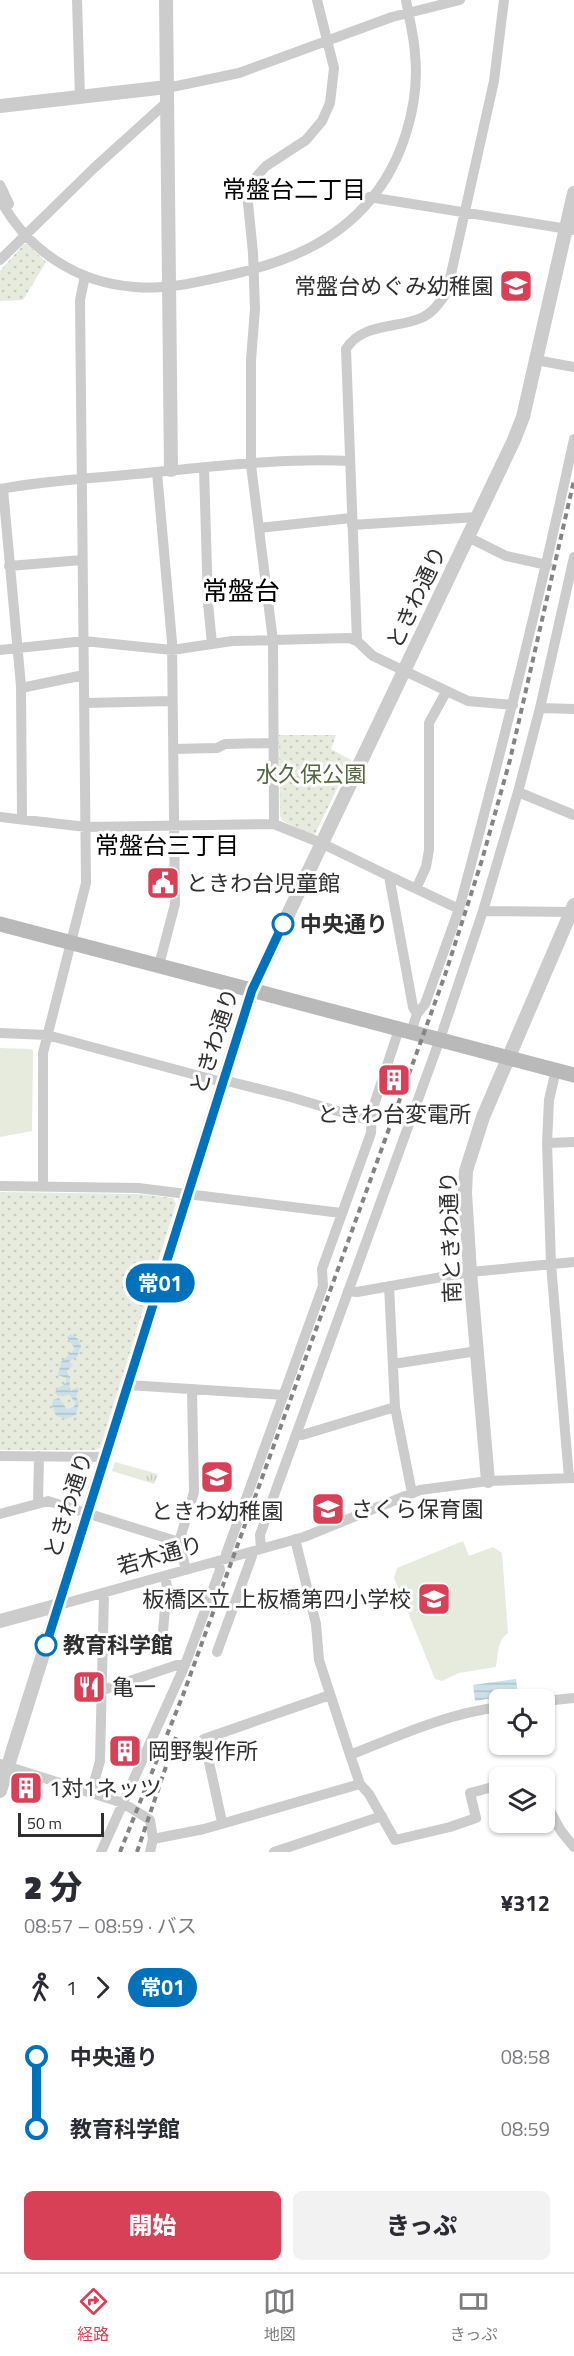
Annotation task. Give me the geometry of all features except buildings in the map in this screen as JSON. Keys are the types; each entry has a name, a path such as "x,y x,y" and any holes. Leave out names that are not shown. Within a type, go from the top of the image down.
{"main road":[{"path":"0,924 574,1075"}],"street":[{"path":"77,0 80,97"},
{"path":"159,965 175,904 172,650 164,471 170,283 166,0"},
{"path":"274,824 273,640 251,465 254,266 248,203 250,188 257,176 266,166 306,140 326,113 333,94 334,76 329,41 317,0"},
{"path":"0,199 26,235 54,260 86,276 136,288 208,280 301,252 326,240 353,218 396,156 412,108 416,54 400,0"},
{"path":"406,0 406,14"},
{"path":"0,106 80,97 167,92 239,73 406,14 460,0"},
{"path":"357,641 346,349 352,338 363,332 422,318 436,307 447,292 463,213 495,81 504,0"},
{"path":"0,260 119,145 167,92"},
{"path":"0,185 26,235 62,259 98,275 136,282 170,283"},
{"name":"ときわ通り","path":"0,1791 4,1765 59,1605 252,990 523,417 570,230 574,194"},
{"path":"369,197 570,230"},
{"path":"43,1187 43,1053 86,883 81,300 86,276"},
{"path":"536,360 574,367"},
{"path":"101,1852 185,1665 323,1286 322,1269 371,1133 372,1112 405,1030 425,1004 459,909 513,705 547,565 574,439"},
{"path":"22,819 21,688 2,489 16,485 164,471 322,460 349,461"},
{"path":"204,468 208,603 212,644"},
{"path":"259,528 477,518"},
{"path":"468,537 506,556 547,565"},
{"path":"217,1652 440,1039 483,911 540,708 573,571 574,557"},
{"path":"9,566 82,560"},
{"path":"0,650 84,641 172,650 232,641 349,638 357,641 373,656 468,701 479,704 513,705"},
{"path":"21,688 84,675"},
{"path":"416,889 426,867 429,850 429,723 446,692"},
{"path":"85,703 172,700"},
{"path":"540,708 574,709"},
{"path":"173,749 217,748 225,744 274,743"},
{"path":"518,792 574,815"},
{"path":"0,817 86,827 274,824 321,843 459,909"},
{"path":"389,876 413,1007 417,1014"},
{"path":"483,911 573,910"},
{"name":"南ときわ通り","path":"488,1481 470,1272 465,1192 466,1170 483,1117 573,910"},
{"path":"0,1034 47,1035 287,1096 371,1121"},
{"path":"556,1070 549,1100 551,1264 568,1388 572,1478"},
{"path":"548,1143 574,1142"},
{"path":"0,1186 138,1188 341,1213"},
{"path":"348,1291 470,1272 574,1262"},
{"path":"389,1286 395,1407 412,1493"},
{"path":"393,1364 477,1351"},
{"path":"128,1385 284,1395"},
{"path":"186,1570 179,1542 194,1492 192,1389"},
{"path":"297,1433 302,1435 395,1407"},
{"path":"0,1456 105,1457"},
{"path":"38,1504 39,1456"},
{"name":"若木通り","path":"0,1622 295,1539 420,1490 488,1481 572,1478"},
{"path":"0,1514 48,1501 179,1542"},
{"path":"295,1539 316,1624 319,1660 330,1695 360,1784 369,1794 395,1840 450,1827 476,1818 470,1793 489,1788"},
{"path":"163,1631 167,1587 165,1576"},
{"path":"91,1793 100,1761 104,1593"},
{"path":"103,1690 177,1665 185,1665"},
{"path":"222,1822 204,1739 330,1695"},
{"path":"555,1700 574,1698"},
{"path":"350,1755 420,1728 489,1708"},
{"path":"4,1765 123,1803 150,1820 153,1839 150,1852"},
{"path":"153,1839 204,1829 360,1784"},
{"path":"274,1852 381,1816"},
{"path":"555,1821 574,1847"}],"green space":[{"path":"24,244 27,244 46,262 23,300 0,301 0,271"},
{"name":"水久保公園","path":"279,735 336,735 331,749 351,760 314,836 283,821 280,816"},
{"path":"0,1048 31,1049 33,1051 32,1131 0,1137"},
{"path":"0,1192 139,1194 173,1198 176,1204 100,1448 95,1450 0,1450"},
{"path":"115,1462 158,1474 154,1484 112,1471"},
{"path":"463,1541 469,1556 493,1547 502,1553 508,1633 500,1644 496,1667 459,1673 442,1681 435,1679 394,1578 397,1568"}],"water":[{"path":"71,1334 78,1339 81,1346 77,1357 69,1361 73,1365 67,1371 70,1382 69,1390 77,1387 79,1389 76,1396 79,1403 76,1415 66,1419 56,1416 52,1404 53,1400 59,1398 67,1409 74,1407 75,1403 70,1395 58,1396 55,1393 66,1383 66,1378 58,1375 61,1362 75,1349 67,1337"},
{"path":"516,1679 517,1689 489,1689 489,1699 475,1701 473,1685"}],"railway":[{"path":"120,1852 183,1695 445,975 482,860 510,760 574,480"},
{"path":"137,1852 176,1737"}],"bus line":[{"name":"常01","path":"46,1645 252,990 283,924"}],"place":[{"name":"常盤台めぐみ幼稚園","path":"516,286"},
{"name":"ときわ台児童館","path":"163,883"},
{"name":"中央通り","path":"283,924"},
{"name":"ときわ台変電所","path":"394,1080"},
{"name":"ときわ幼稚園","path":"217,1477"},
{"name":"さくら保育園","path":"328,1509"},
{"name":"板橋区立 上板橋第四小学校","path":"434,1599"},
{"name":"教育科学館","path":"46,1645"},
{"name":"亀一","path":"89,1687"},
{"name":"岡野製作所","path":"125,1751"},
{"name":"1対1ネッツ","path":"26,1788"}],"district":[{"name":"常盤台二丁目","path":"294,190"},
{"name":"常盤台","path":"241,591"},
{"name":"常盤台三丁目","path":"167,846"}]}
